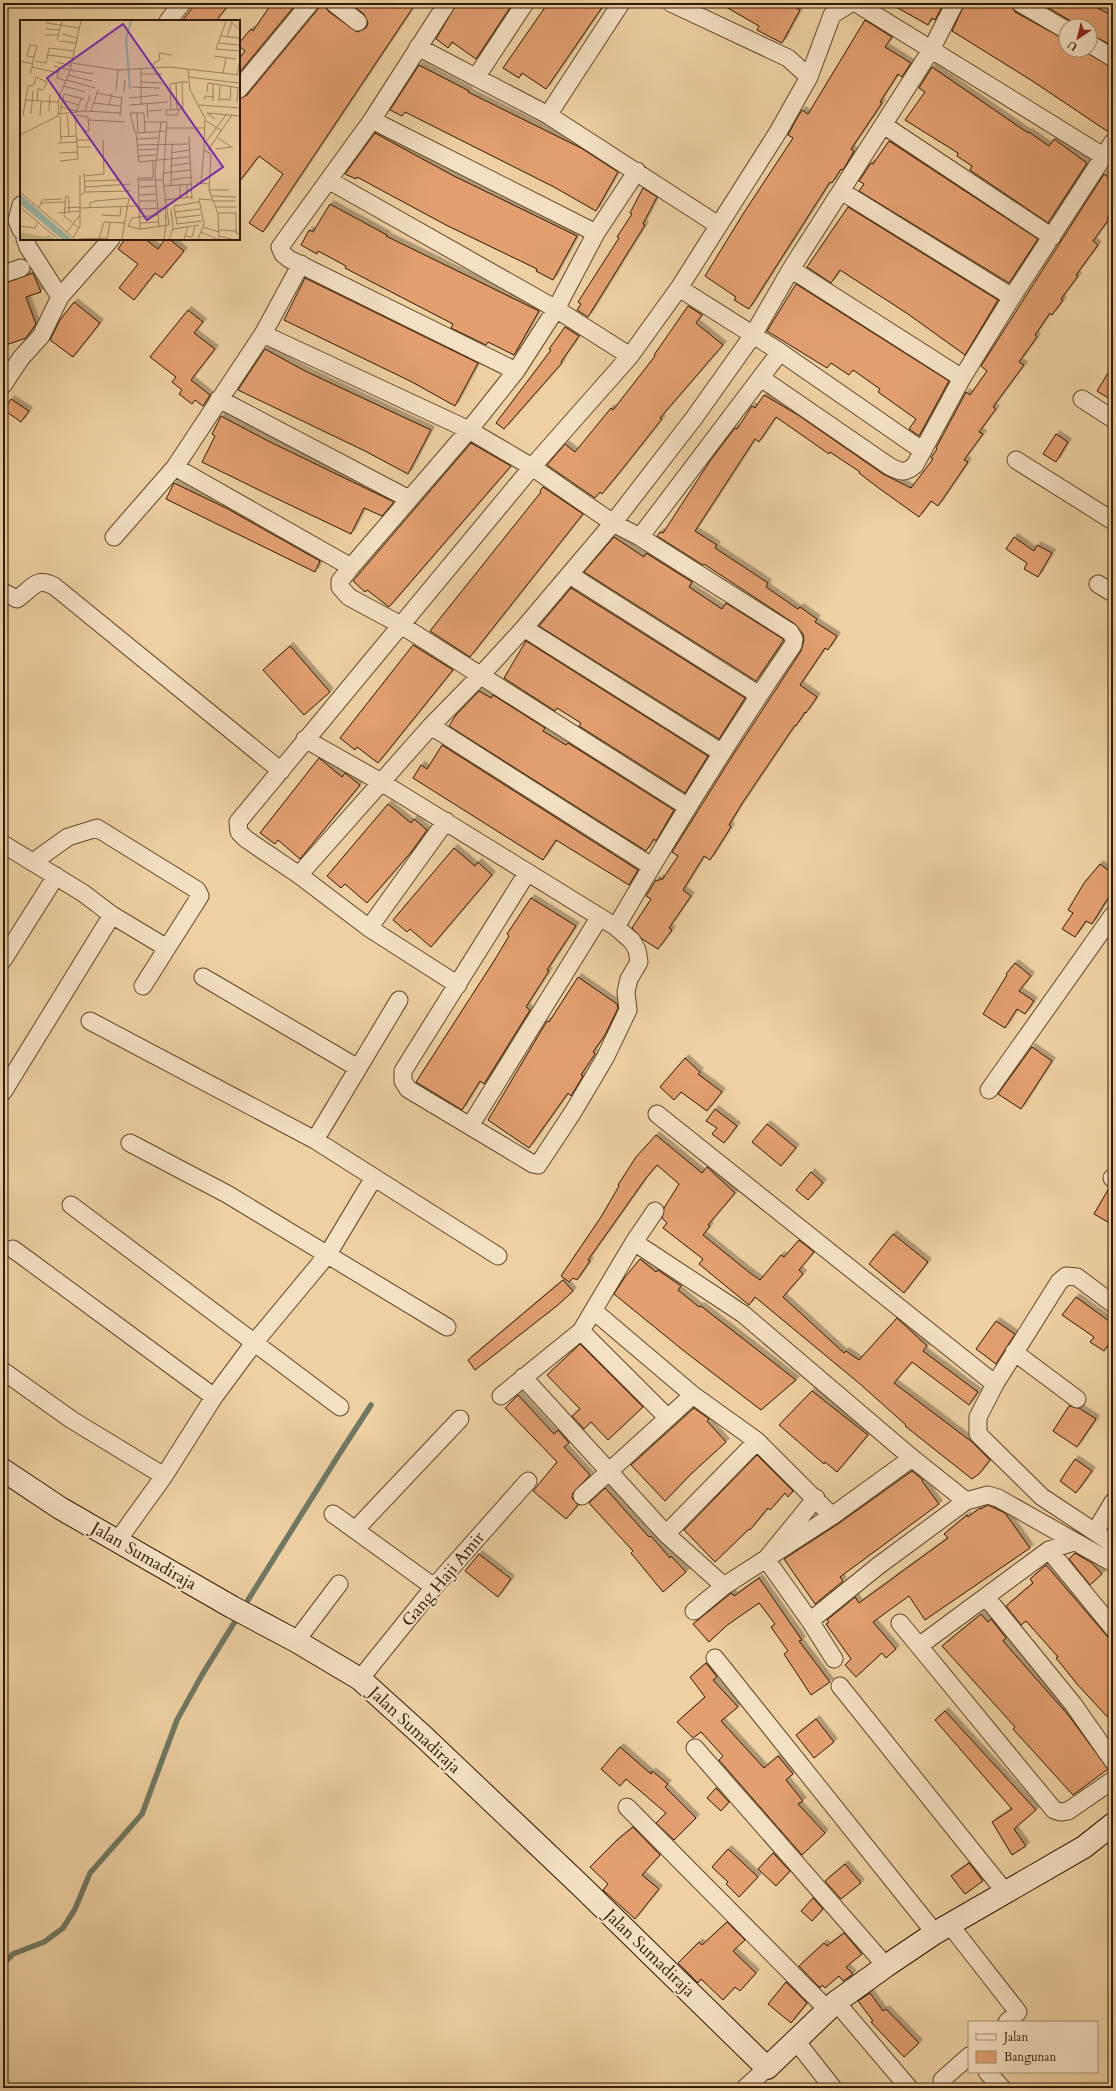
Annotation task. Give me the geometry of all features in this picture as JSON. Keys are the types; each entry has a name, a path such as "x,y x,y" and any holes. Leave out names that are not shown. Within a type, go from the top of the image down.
{"street":[{"path":"169,20 182,3"},
{"path":"240,88 310,3"},
{"path":"334,3 358,22"},
{"path":"447,3 372,120 330,182 280,247 283,254 301,264 516,371"},
{"path":"477,76 525,3"},
{"path":"548,115 621,3"},
{"path":"671,3 788,58 809,77"},
{"path":"458,985 369,928 299,875 246,839 239,832 238,822 281,771 305,739 532,468 630,356 679,288 718,224 761,161 809,77 830,9 851,3"},
{"path":"856,3 1103,156"},
{"path":"299,875 431,726 482,675 570,575 613,523 694,418 753,335 791,269 885,126 932,50 955,3"},
{"path":"1020,3 1058,25"},
{"path":"418,47 477,76 548,115 718,224"},
{"path":"1098,49 1113,58"},
{"path":"372,120 596,233"},
{"path":"885,126 1052,237"},
{"path":"761,378 898,471 908,472 915,465 962,378 1012,297 1113,142"},
{"path":"637,171 596,233 556,309 516,371 469,430 351,567 340,581 340,587 349,597 401,625 482,675 688,807"},
{"path":"330,182 556,309 630,356"},
{"path":"841,191 1012,297"},
{"path":"20,209 17,220 20,228"},
{"path":"25,240 28,247 60,297"},
{"path":"3,385 21,358 41,336 60,297 110,240"},
{"path":"114,537 175,467 263,334 301,264"},
{"path":"3,274 21,268"},
{"path":"791,269 962,378"},
{"path":"679,288 780,352 923,450"},
{"path":"263,334 469,430 532,468 613,523 640,537 790,632 794,639 793,645 759,695 688,807 651,866 616,927"},
{"path":"640,537 780,352"},
{"path":"219,399 409,499"},
{"path":"1082,399 1113,419"},
{"path":"1016,460 1113,521"},
{"path":"175,467 351,567"},
{"path":"570,575 759,695"},
{"path":"3,592 9,597 17,599 40,581 45,581 54,586 281,771"},
{"path":"1098,584 1113,593"},
{"path":"524,628 722,753"},
{"path":"431,726 651,866"},
{"path":"305,739 446,821 527,873 616,927 632,941 637,950 639,962 629,979 626,992 628,1010 605,1058 573,1112 538,1165 533,1164 408,1089 403,1081 403,1071 527,873"},
{"path":"369,928 446,821"},
{"path":"33,862 68,837 97,828 197,890 200,896 143,986"},
{"path":"3,844 56,876 112,914 167,948"},
{"path":"3,960 56,876"},
{"path":"3,1092 112,914"},
{"path":"989,1090 1113,915"},
{"path":"470,1126 600,918"},
{"path":"203,977 358,1068"},
{"path":"315,1140 399,1000"},
{"path":"90,1021 315,1140 498,1256"},
{"path":"657,1114 994,1384"},
{"path":"130,1143 227,1194 447,1327"},
{"path":"118,1540 164,1476 214,1397 254,1343 328,1254 373,1178"},
{"path":"71,1205 340,1407"},
{"path":"501,1396 581,1331 634,1242 655,1211"},
{"path":"634,1242 743,1314 912,1458 966,1501"},
{"path":"13,1248 214,1397"},
{"path":"1113,1304 1077,1277 1066,1276 1059,1282 994,1384 978,1417 978,1434 1042,1497 1113,1544"},
{"path":"594,1311 693,1395 757,1441 816,1498 832,1516"},
{"path":"581,1331 667,1417"},
{"path":"1014,1352 1077,1399"},
{"path":"3,1371 72,1420 164,1476"},
{"path":"523,1378 666,1534 724,1586"},
{"path":"582,1496 609,1473 667,1417 693,1395"},
{"path":"355,1530 460,1419"},
{"path":"666,1534 757,1441"},
{"path":"694,1611 724,1586 832,1516 912,1458"},
{"name":"Jalan Sumadiraja","path":"3,1470 60,1508 241,1612 296,1641 360,1678 580,1884 767,2068"},
{"name":"Gang Haji Amir","path":"360,1678 434,1587 528,1481"},
{"path":"810,1621 878,1566 966,1501 988,1496 998,1498 1113,1563"},
{"path":"766,1559 816,1498"},
{"path":"1095,1532 1113,1502"},
{"path":"333,1514 434,1587"},
{"path":"919,1646 1049,1550 1074,1542"},
{"path":"1049,1550 1113,1628"},
{"path":"766,1559 810,1621 834,1659"},
{"path":"296,1641 339,1584"},
{"path":"986,1597 1073,1704 1113,1761"},
{"path":"900,1623 1054,1810 1060,1812 1068,1811 1113,1780"},
{"path":"715,1658 942,1929 1018,2012 1008,2021"},
{"path":"840,1686 1006,1893"},
{"path":"695,1748 886,1966"},
{"path":"626,1807 832,2006 908,2088"},
{"path":"745,2088 832,2006 886,1966 942,1929 1084,1847 1113,1824"},
{"path":"796,2041 833,2088"},
{"path":"942,2080 968,2057"},
{"path":"988,2073 1002,2088"}],"building":[{"path":"196,3 230,3 217,20 183,20"},
{"path":"272,3 297,3 240,72 240,58 245,51 240,47 240,42 251,29 253,31"},
{"path":"320,3 324,3 328,11 357,32 366,28 368,23 364,14 356,8 360,3 416,3 263,232 249,223 283,174 259,156 240,181 240,98 247,95 318,9"},
{"path":"457,3 513,3 476,59 452,42 448,48 436,39"},
{"path":"548,3 605,3 546,89 522,73 519,78 503,68"},
{"path":"719,3 787,3 800,10 782,43 757,30 759,26"},
{"path":"889,3 944,3 935,20 932,18 928,25"},
{"path":"965,3 1010,3 1015,12 1058,36 1058,58 1096,58 1113,68 1113,132 1110,133 1034,82 952,31"},
{"path":"1046,3 1088,3 1113,16 1113,46 1098,38 1098,18 1066,18 1045,6"},
{"path":"865,20 892,37 885,47 911,63 902,77 898,74 880,102 882,103 851,149 854,151 843,170 841,169 832,183 830,182 749,309 734,300 736,297 705,276 743,214 793,138 788,135 802,110 808,114"},
{"path":"419,65 469,91 468,92 581,148 618,172 596,211 554,187 405,112 402,116 390,110"},
{"path":"932,67 1028,133 1029,132 1049,146 1054,139 1087,163 1048,223 970,170 972,166 957,156 958,153 905,120 925,92 919,88"},
{"path":"375,133 452,175 577,236 553,280 536,271 537,269 446,225 357,177 356,179 345,174"},
{"path":"889,141 1038,239 1009,283 859,191 864,184 859,181"},
{"path":"1104,174 1113,181 1113,210 1107,218 1109,219 1093,241 1098,245 1076,275 1078,276 1061,299 1063,300 1052,315 1050,313 1035,335 1037,337 1019,362 1024,365 993,407 996,409 979,432 983,434 964,460 968,462 938,506 931,501 919,517 876,486 859,473 860,472 830,452 829,454 776,417 759,442 755,439 695,531 717,545 715,548 768,583 766,587 798,609 800,607 817,619 815,622 837,636 828,650 825,648 800,685 817,697 796,726 795,725 741,805 729,825 731,827 710,860 704,856 683,890 691,896 669,928 672,930 658,949 642,939 632,928 651,899 646,896 656,880 658,881 660,878 662,880 678,856 672,852 801,651 804,640 803,634 795,624 704,564 703,565 657,536 660,532 663,533 710,461 735,428 737,429 752,406 755,408 764,395 798,415 883,474 911,488 933,459 931,458 966,392 970,395 987,371 981,366"},
{"path":"643,188 657,197 643,224 645,225 588,317 577,310 581,304 578,302 619,238 617,237 632,214 630,213"},
{"path":"330,204 387,235 386,236 539,311 514,355 488,342 486,345 451,328 453,324 345,268 346,266 318,251 317,254 301,245 309,230 313,232"},
{"path":"848,207 998,300 965,355 908,314 840,270 831,283 807,267"},
{"path":"124,240 146,240 158,249 164,240 170,240 184,251 162,278 155,273 134,300 119,288 138,264 118,249"},
{"path":"33,273 41,292 26,297 36,324 26,338 3,346 3,284"},
{"path":"305,278 478,363 455,406 412,382 284,320"},
{"path":"796,284 949,381 919,436 909,429 916,419 878,392 880,389 853,370 849,375 831,363 827,368 767,331"},
{"path":"74,302 100,323 73,357 50,340 60,320"},
{"path":"688,306 702,315 696,323 723,345 660,418 662,419 602,494 600,492 595,498 547,465 565,444 575,452 611,408 613,410 655,356 654,355"},
{"path":"188,310 203,322 194,333 215,349 191,380 210,395 203,406 195,400 192,404 179,394 182,390 172,382 176,377 150,357"},
{"path":"565,327 579,336 561,362 562,363 504,429 496,423 551,350 549,349"},
{"path":"265,349 305,371 431,430 408,474 365,451 238,390"},
{"path":"1113,365 1113,401 1097,391"},
{"path":"11,399 29,411 21,422 4,410"},
{"path":"221,416 268,441 394,502 382,516 364,508 351,534 202,462 215,436 212,434"},
{"path":"1056,434 1068,442 1056,462 1043,454"},
{"path":"471,443 511,466 389,607 367,590 365,592 353,581"},
{"path":"174,483 226,508 320,561 315,572 166,499"},
{"path":"543,487 583,514 470,657 430,631 541,492 540,491"},
{"path":"614,537 644,557 646,553 692,582 689,587 722,609 726,603 783,639 756,681 584,572"},
{"path":"1014,537 1034,551 1037,545 1052,553 1038,577 1024,569 1027,563 1006,549"},
{"path":"571,588 745,698 719,739 539,626"},
{"path":"526,641 708,756 685,793 579,726 581,723 557,708 555,711 504,678"},
{"path":"413,645 453,670 378,763 357,747 355,750 340,738"},
{"path":"290,646 330,692 304,715 263,670"},
{"path":"479,691 491,698 493,695 545,728 543,731 566,745 568,743 674,810 656,841 654,839 646,851 449,726 456,715"},
{"path":"442,745 638,870 629,885 556,840 543,860 413,778 421,765 427,769"},
{"path":"319,758 342,777 345,773 360,785 300,859 278,840 275,844 260,833"},
{"path":"388,804 411,823 414,819 427,830 412,851 367,903 345,884 341,888 327,876"},
{"path":"454,848 475,866 478,862 492,875 431,947 410,929 407,932 393,920"},
{"path":"1100,864 1113,874 1113,890 1092,924 1086,921 1075,937 1062,929 1073,913 1068,910 1084,883"},
{"path":"531,898 576,926 547,970 549,971 526,1007 530,1010 484,1084 480,1081 462,1110 416,1082 494,961 509,936 507,934"},
{"path":"1015,963 1031,976 1019,991 1034,1001 1025,1014 1017,1009 1005,1028 983,1014 1007,975 1006,974"},
{"path":"578,977 617,1004 618,1008 605,1035 593,1052 595,1054 581,1075 583,1076 571,1096 568,1093 529,1148 488,1120 547,1021 549,1022"},
{"path":"1032,1047 1052,1061 1021,1109 998,1094"},
{"path":"685,1058 700,1072 698,1074 722,1092 707,1111 681,1092 674,1100 660,1087"},
{"path":"715,1109 737,1126 724,1143 712,1134 717,1128 706,1121"},
{"path":"767,1124 796,1148 781,1166 752,1142"},
{"path":"656,1135 702,1173 707,1167 735,1193 708,1225 710,1226 703,1235 750,1273 760,1280 781,1255 784,1257 799,1240 814,1252 799,1270 803,1274 783,1297 844,1353 846,1351 859,1360 897,1318 927,1346 923,1351 978,1392 969,1405 912,1362 894,1383 972,1442 990,1460 979,1474 972,1479 905,1426 906,1425 860,1384 755,1297 749,1305 699,1264 703,1259 663,1228 667,1223 662,1218 664,1208 679,1184 657,1165 646,1178 588,1260 590,1261 577,1280 573,1278 569,1282 561,1276 601,1217 619,1186 618,1185 636,1157"},
{"path":"811,1172 823,1183 808,1200 796,1190"},
{"path":"1109,1188 1113,1189 1113,1225 1094,1214"},
{"path":"893,1234 928,1262 904,1293 869,1264"},
{"path":"640,1259 656,1272 658,1270 681,1286 678,1290 699,1307 701,1306 796,1380 761,1410 684,1351 614,1294 625,1277"},
{"path":"563,1280 573,1291 558,1305 475,1370 468,1360"},
{"path":"1076,1297 1113,1324 1113,1338 1104,1351 1090,1342 1094,1337 1062,1315"},
{"path":"996,1321 1015,1334 996,1364 976,1349"},
{"path":"580,1344 643,1407 608,1440 591,1422 584,1429 572,1416 580,1409 547,1375"},
{"path":"812,1391 868,1435 837,1472 825,1462 824,1464 779,1425"},
{"path":"518,1395 554,1434 558,1430 569,1443 564,1447 590,1475 573,1493 572,1498 578,1505 566,1519 533,1491 557,1462 505,1408"},
{"path":"1069,1406 1079,1408 1096,1419 1077,1447 1053,1431"},
{"path":"694,1408 709,1419 707,1421 726,1442 691,1474 665,1501 631,1465"},
{"path":"757,1455 793,1491 788,1497 785,1493 770,1510 768,1508 750,1530 749,1529 715,1562 684,1530"},
{"path":"1075,1459 1092,1471 1076,1493 1060,1481"},
{"path":"912,1471 923,1480 922,1481 939,1504 840,1577 843,1581 815,1604 784,1559 838,1524"},
{"path":"605,1488 649,1537 651,1536 670,1558 671,1556 686,1572 663,1592 631,1553 633,1551 589,1503"},
{"path":"988,1505 1005,1513 1030,1548 925,1620 909,1596 873,1622 896,1649 886,1658 882,1653 856,1677 845,1665 851,1659 826,1624 829,1622 827,1620 855,1597 859,1603 948,1538 944,1534 967,1515 968,1517 980,1508 981,1509"},
{"path":"1075,1553 1092,1563 1102,1574 1090,1585 1069,1559"},
{"path":"479,1554 511,1579 498,1597 465,1571"},
{"path":"1046,1565 1113,1643 1113,1723 1077,1684 1056,1658 1058,1657 1026,1621 1021,1625 1006,1606 1033,1583 1030,1579"},
{"path":"759,1578 802,1640 799,1641 830,1682 811,1695 784,1654 788,1651 771,1627 775,1624 759,1603 726,1626 709,1642 693,1624 730,1594 732,1593 734,1596"},
{"path":"981,1614 988,1622 991,1619 1006,1638 1003,1641 1069,1716 1108,1769 1073,1795 1013,1729 1015,1727 942,1646"},
{"path":"706,1663 717,1677 713,1680 738,1707 721,1721 764,1768 778,1756 793,1774 786,1780 803,1801 798,1804 825,1833 802,1855 719,1760 723,1756 701,1732 693,1738 677,1722 705,1697 690,1677"},
{"path":"945,1711 1036,1810 1014,1829 1026,1846 1012,1855 992,1822 1012,1809 935,1720"},
{"path":"816,1719 834,1742 814,1758 796,1735"},
{"path":"620,1747 651,1774 652,1771 668,1784 665,1787 696,1818 674,1840 656,1823 666,1813 626,1779 620,1786 601,1769"},
{"path":"716,1788 729,1802 721,1811 707,1798"},
{"path":"633,1827 660,1855 642,1875 659,1889 635,1919 603,1890 608,1884 590,1867 617,1840"},
{"path":"728,1849 758,1877 739,1897 726,1884 728,1882 712,1867"},
{"path":"773,1853 790,1871 776,1886 758,1869"},
{"path":"969,1863 983,1881 965,1894 951,1876"},
{"path":"845,1864 861,1883 841,1899 825,1881"},
{"path":"813,1898 823,1909 812,1921 801,1911"},
{"path":"727,1922 745,1940 733,1951 756,1973 740,1991 735,1987 723,2000 701,1979 698,1983 678,1963 699,1942 702,1945"},
{"path":"844,1933 862,1954 846,1967 853,1974 843,1981 839,1976 825,1988 822,1985 820,1988 799,1966 824,1943 827,1946"},
{"path":"786,1982 807,2003 791,2023 768,2004"},
{"path":"870,1993 883,2011 886,2009 919,2043 904,2057 871,2022 873,2021 858,2001"}],"waterway":[{"path":"243,1608 371,1405"},
{"path":"3,1964 13,1954 44,1942 63,1928 75,1909 90,1873 142,1814 177,1720 202,1675 239,1615"}]}
